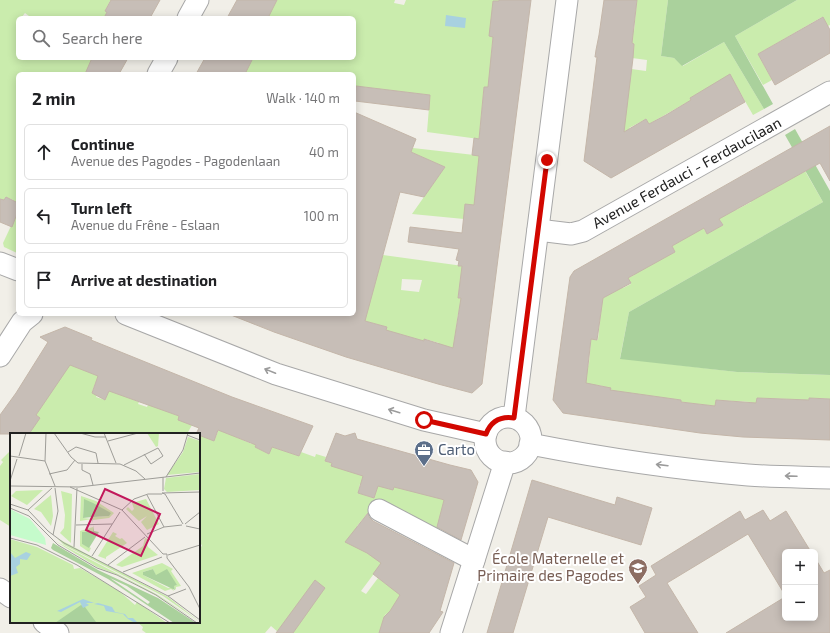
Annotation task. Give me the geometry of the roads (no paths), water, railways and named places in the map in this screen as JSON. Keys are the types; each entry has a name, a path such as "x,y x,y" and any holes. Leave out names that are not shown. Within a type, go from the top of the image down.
{"street":[{"path":"189,16 198,0"},
{"path":"514,418 567,0"},
{"path":"159,72 165,60"},
{"name":"Avenue Ferdauci - Ferdaucilaan","path":"538,230 571,234 583,232 830,92"},
{"path":"0,263 16,269"},
{"path":"131,316 276,374 424,420 486,434"},
{"path":"0,356 26,317"},
{"path":"502,417 514,418 524,423 528,428 531,438 529,450 516,461 505,462 498,460 492,456 487,449 485,442 488,428 496,420 502,417"},
{"path":"530,444 603,457 699,470 748,475 830,478"},
{"path":"451,633 505,462"},
{"path":"379,510 474,560"},
{"path":"0,589 10,596"},
{"path":"45,623 58,633"}],"water":[{"path":"446,15 466,18 465,28 445,26"}],"place":[{"name":"Carto","path":"424,467"},
{"name":"École Maternelle et Primaire des Pagodes","path":"638,585"}]}
